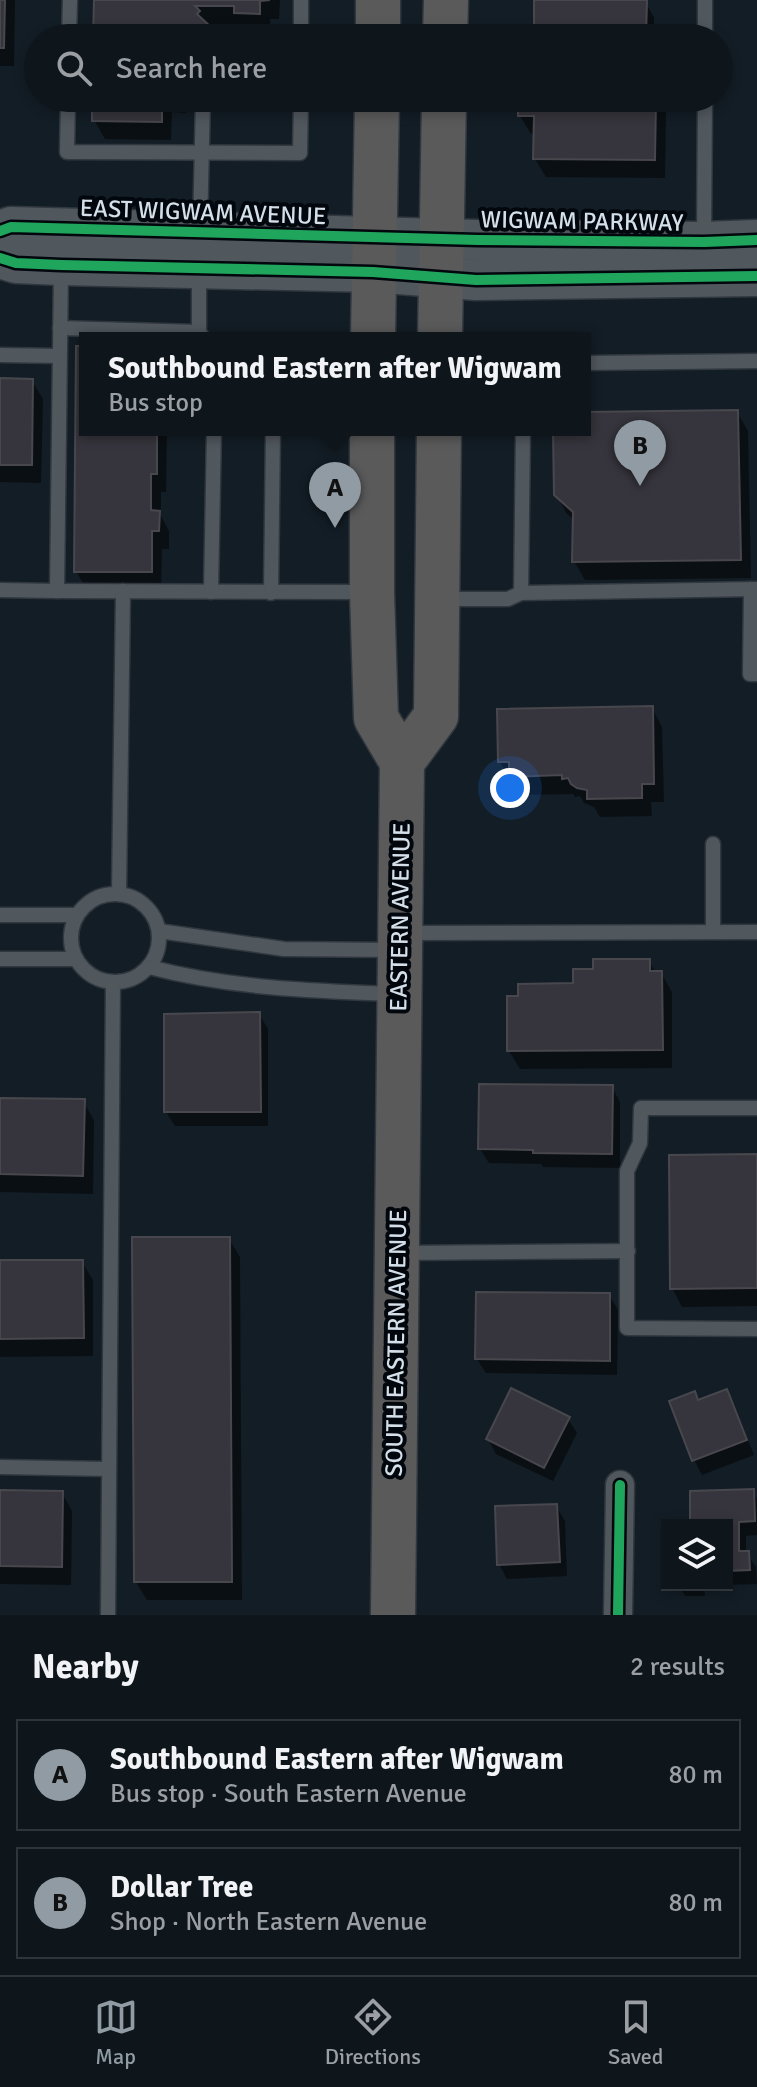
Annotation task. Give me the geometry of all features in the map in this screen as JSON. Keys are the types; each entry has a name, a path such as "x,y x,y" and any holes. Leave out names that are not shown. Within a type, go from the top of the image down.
{"main road":[{"path":"378,0 378,24"},
{"path":"445,24 446,0"},
{"path":"380,112 407,256 438,332"},
{"path":"375,332 407,256 441,112"},
{"name":"EAST WIGWAM AVENUE","path":"0,231 11,227 199,250 407,256"},
{"name":"WIGWAM PARKWAY","path":"407,256 757,240"},
{"name":"EAST WIGWAM AVENUE","path":"0,258 16,263 61,265 199,250"},
{"path":"407,256 476,280 757,276"},
{"path":"372,436 376,718 402,762 436,716 439,436"},
{"name":"EASTERN AVENUE","path":"399,1072 402,762"},
{"name":"SOUTH EASTERN AVENUE","path":"393,1615 399,1072"}],"street":[{"path":"618,1615 620,1485"}],"lane":[{"path":"69,24 70,0"},
{"path":"301,0 301,24"},
{"path":"705,0 705,24"},
{"path":"68,112 67,152 202,153 300,153 301,112"},
{"path":"201,332 199,250 203,112"},
{"path":"704,242 705,112"},
{"path":"57,591 61,265"},
{"path":"60,328 141,332"},
{"path":"0,355 59,356"},
{"path":"591,363 757,361"},
{"path":"211,592 214,436"},
{"path":"271,593 273,436"},
{"path":"521,593 523,436"},
{"path":"437,599 508,599 521,593 754,589 750,674 757,674"},
{"path":"0,590 372,592"},
{"path":"119,894 123,591"},
{"path":"713,844 713,932"},
{"path":"119,894 137,899 147,907 154,916 160,940 158,953 149,967 132,979 113,982 94,977 83,969 71,946 71,933 81,909 102,896 119,894"},
{"path":"0,915 77,915"},
{"path":"159,931 284,949 400,941 757,932"},
{"path":"0,959 76,959"},
{"path":"149,967 188,977 291,990 400,994"},
{"path":"108,1615 113,982"},
{"path":"757,1108 641,1108 640,1143 627,1171 627,1328 757,1329"},
{"path":"397,1253 628,1251"},
{"path":"0,1467 109,1469"}],"building":[{"path":"0,0 5,0 4,48 0,48"},
{"path":"94,0 270,0 260,1 260,14 234,13 234,6 195,6 200,11 197,14 208,24 93,24"},
{"path":"534,0 647,0 646,24 534,24"},
{"path":"92,112 162,112 162,122 92,121"},
{"path":"518,112 656,112 655,160 533,159 534,116 518,116"},
{"path":"76,346 79,346 79,436 157,436 157,474 151,474 151,510 160,511 159,531 152,531 152,572 74,572"},
{"path":"0,378 33,379 32,465 0,465"},
{"path":"738,410 741,560 572,562 573,512 554,495 553,436 591,436 591,412"},
{"path":"653,706 654,784 642,784 642,798 587,799 587,790 577,788 568,778 562,779 562,775 509,777 509,762 498,762 497,709"},
{"path":"593,959 650,959 650,971 662,971 663,1050 507,1051 507,996 518,996 518,984 573,983 573,969 593,969"},
{"path":"260,1012 261,1112 164,1112 164,1014"},
{"path":"479,1084 613,1085 612,1154 478,1149"},
{"path":"0,1098 85,1099 83,1176 0,1174"},
{"path":"757,1154 757,1288 670,1289 669,1155"},
{"path":"132,1237 230,1237 232,1582 134,1582"},
{"path":"0,1260 83,1260 84,1338 0,1339"},
{"path":"476,1292 610,1293 610,1361 475,1359"},
{"path":"511,1388 570,1417 544,1468 486,1439"},
{"path":"727,1389 747,1440 692,1461 669,1401 695,1391 698,1400"},
{"path":"754,1489 755,1521 739,1522 739,1551 749,1551 750,1570 733,1571 733,1519 690,1519 690,1491"},
{"path":"0,1490 63,1491 62,1567 0,1566"},
{"path":"557,1504 560,1562 497,1565 495,1506"}],"cycle path":[{"path":"0,231 11,227 478,240 757,240"},
{"path":"0,258 16,263 373,272 476,280 757,276"},
{"path":"618,1615 620,1485"}],"place":[{"name":"Dollar Tree","path":"640,486"},
{"name":"Southbound Eastern after Wigwam","path":"335,528"}]}
